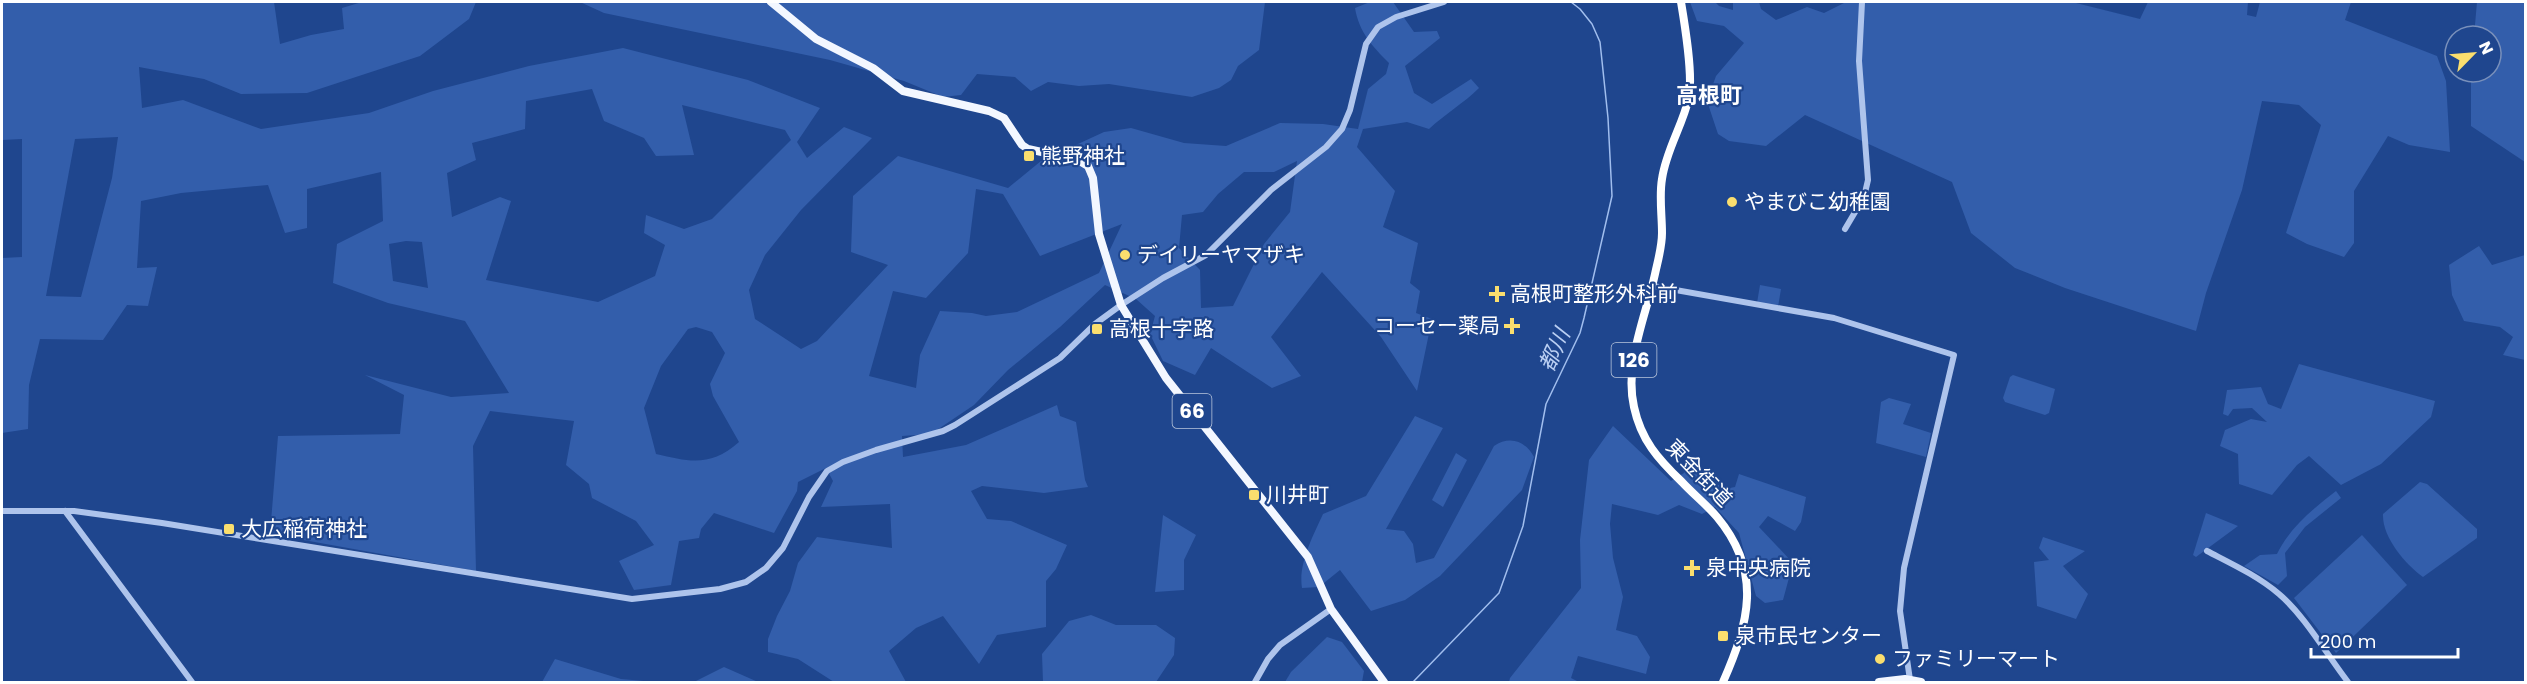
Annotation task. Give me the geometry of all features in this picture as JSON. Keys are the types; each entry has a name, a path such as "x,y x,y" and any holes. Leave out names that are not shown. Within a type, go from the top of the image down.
{"highway":[{"name":"東金街道","path":"1681,2 1690,79 1689,96 1661,182 1662,236 1653,286 1632,373 1634,406 1641,434 1660,461 1716,515 1726,528 1737,547 1747,577 1748,604 1743,631 1723,682"}],"main road":[{"name":"66","path":"771,2 784,10 816,39 873,68 903,91 996,114 1010,123 1018,140 1028,149 1078,159 1088,166 1093,178 1099,234 1121,305 1166,378 1308,557 1331,609 1384,682"},
{"path":"1880,682 1910,680 1921,682"}],"street":[{"path":"2,511 65,511 162,523 632,600 720,589 746,582 766,568 783,548 809,497 827,471 843,462 943,431 955,425 1060,358 1095,324 1121,305 1163,278 1206,255 1271,190 1326,147 1342,129 1350,110 1366,45 1378,27 1396,17 1444,2"},
{"path":"1845,230 1864,197 1868,180 1859,61 1863,2"},
{"path":"1653,286 1834,318 1954,356 1904,568 1900,611 1910,680"},
{"path":"65,511 192,682"},
{"path":"2208,551 2251,574 2281,595 2348,682"},
{"path":"1255,682 1268,659 1280,645 1331,609"}],"shaded area":[{"path":"2,2 274,2 280,44 344,29 342,8 362,2 476,2 469,19 420,56 307,93 241,94 204,79 139,67 142,108 183,100 261,129 369,113 433,91 529,66 623,48 748,80 820,108 797,142 807,158 844,127 872,138 801,210 765,255 749,290 755,319 801,349 817,341 888,265 851,252 853,196 898,156 1008,188 1041,161 1104,132 1131,128 1184,143 1226,146 1280,123 1323,124 1358,129 1368,89 1386,74 1389,63 1367,38 1357,17 1355,8 1370,2 1393,2 1414,32 1437,31 1440,38 1405,66 1414,93 1432,104 1471,79 1479,88 1429,129 1407,122 1363,129 1357,147 1395,191 1383,227 1418,243 1410,283 1420,291 1416,313 1432,319 1417,391 1381,337 1322,272 1271,337 1301,376 1272,388 1211,348 1195,375 1163,361 1150,334 1155,316 1136,299 1105,285 1060,327 1008,370 974,405 931,434 902,436 903,457 966,445 1057,405 1060,416 1076,422 1088,487 1044,493 982,486 971,491 987,519 1011,521 1067,545 1056,569 1046,581 1046,627 997,635 979,664 943,616 916,628 889,651 906,682 834,682 798,659 768,652 768,639 790,591 798,563 817,537 892,548 890,504 821,507 833,481 826,468 798,482 797,491 774,533 714,513 701,529 699,538 679,541 671,585 634,590 619,561 654,545 636,521 592,498 589,484 566,465 574,421 490,411 473,446 476,571 270,534 278,436 400,434 404,395 365,375 451,397 509,393 465,321 388,303 333,283 337,244 383,221 381,172 307,189 307,228 285,233 268,185 181,193 141,201 137,268 157,267 148,306 127,305 103,340 40,339 29,385 28,429 2,433 2,258 22,257 22,139 2,140","holes":["592,89 604,121 644,138 656,156 694,155 682,105 785,130 791,140 712,219 684,229 646,215 644,233 665,245 655,276 598,302 486,280 511,201 500,197 452,217 447,173 476,160 472,143 525,129 526,101","118,137 112,178 81,297 46,296 75,139","1297,161 1290,212 1264,244 1233,306 1201,308 1200,270 1179,248 1182,215 1203,212 1218,194 1244,172 1274,172","976,189 1003,194 1040,256 1122,224 1099,273 1017,312 986,316 940,311 920,355 916,388 869,376 893,291 926,298 968,253","406,241 422,242 428,288 393,281 389,244","696,327 712,332 725,353 710,384 713,396 739,442 719,456 709,459 679,459 656,454 644,408 661,366 688,329"]},
{"path":"580,2 1265,2 1259,50 1238,66 1231,80 1219,88 1192,97 1109,84 1079,86 1048,82 1031,91 1015,77 977,74 961,95 943,97 904,81 830,60 604,13"},
{"path":"1690,2 1715,2 1719,6 1733,10 1733,2 1759,2 1761,9 1776,20 1807,7 1824,13 1846,2 2072,2 2140,19 2148,2 2248,2 2247,15 2256,17 2260,2 2351,2 2345,20 2437,56 2443,73 2443,84 2446,84 2450,152 2409,145 2388,136 2354,191 2354,243 2344,257 2307,244 2286,233 2321,125 2299,105 2262,101 2242,190 2206,293 2196,331 2065,288 2015,268 1971,233 1952,182 1805,115 1766,146 1729,141 1718,134 1707,101 1716,76 1744,43 1724,26 1697,21"},
{"path":"2477,2 2525,2 2525,162 2471,126 2471,84 2503,84 2503,24 2475,24"},
{"path":"2479,246 2492,265 2525,255 2525,360 2503,355 2513,337 2500,327 2464,321 2452,295 2449,265"},
{"path":"1760,285 1781,289 1778,307 1757,303"},
{"path":"2299,364 2435,401 2431,417 2381,464 2341,485 2309,456 2297,465 2272,495 2239,484 2238,454 2220,446 2225,430 2251,419 2267,422 2252,408 2233,409 2228,416 2223,414 2227,390 2261,387 2268,404 2281,409"},
{"path":"2013,375 2055,389 2049,413 2045,415 2005,402 2003,398 2010,377"},
{"path":"1889,398 1911,404 1903,424 1931,433 1926,457 1876,443 1881,402"},
{"path":"1415,416 1443,428 1386,529 1404,531 1413,544 1416,563 1434,558 1494,446 1505,441 1516,441 1526,447 1534,457 1522,490 1440,576 1405,600 1371,611 1340,570 1319,587 1302,588 1304,560 1323,514 1366,496"},
{"path":"1613,426 1671,481 1684,473 1683,463 1725,489 1735,487 1739,474 1806,497 1801,522 1795,531 1768,516 1759,527 1793,563 1783,600 1765,603 1756,596 1739,533 1715,507 1702,514 1679,505 1658,515 1612,504 1610,524 1613,558 1623,597 1616,630 1637,636 1650,657 1646,674 1578,656 1571,678 1579,682 1509,682 1581,588 1580,540 1589,460"},
{"path":"1456,453 1467,460 1443,507 1432,500"},
{"path":"2420,482 2427,484 2477,529 2477,538 2423,577 2409,565 2390,541 2383,514"},
{"path":"2336,491 2341,498 2305,527 2285,553 2287,576 2278,585 2244,566 2260,555 2277,554 2295,527"},
{"path":"2206,513 2238,526 2196,557 2193,555"},
{"path":"1163,515 1196,535 1184,560 1184,590 1155,592"},
{"path":"2362,535 2407,585 2336,653 2294,598"},
{"path":"2043,537 2085,551 2063,566 2088,594 2076,619 2037,606 2034,562 2049,560 2039,548"},
{"path":"1091,615 1116,625 1156,625 1175,638 1174,655 1156,682 1043,682 1042,654 1069,621"},
{"path":"1327,637 1342,642 1364,671 1362,682 1285,682 1291,672"},
{"path":"555,659 621,679 655,682 542,682"},
{"path":"724,667 758,682 694,682"}],"waterway":[{"name":"都川","path":"1413,682 1499,593 1523,526 1546,404 1580,333 1584,318 1612,196 1608,118 1600,42 1592,24 1571,2"}],"place":[{"name":"熊野神社","path":"1029,156"},
{"name":"やまびこ幼稚園","path":"1732,202"},
{"name":"デイリーヤマザキ","path":"1125,255"},
{"name":"高根町整形外科前","path":"1497,294"},
{"name":"コーセー薬局","path":"1512,326"},
{"name":"高根十字路","path":"1097,329"},
{"name":"川井町","path":"1254,495"},
{"name":"大広稲荷神社","path":"229,529"},
{"name":"泉中央病院","path":"1692,568"},
{"name":"泉市民センター","path":"1723,636"},
{"name":"ファミリーマート","path":"1880,659"}],"district":[{"name":"高根町","path":"1709,95"}]}
